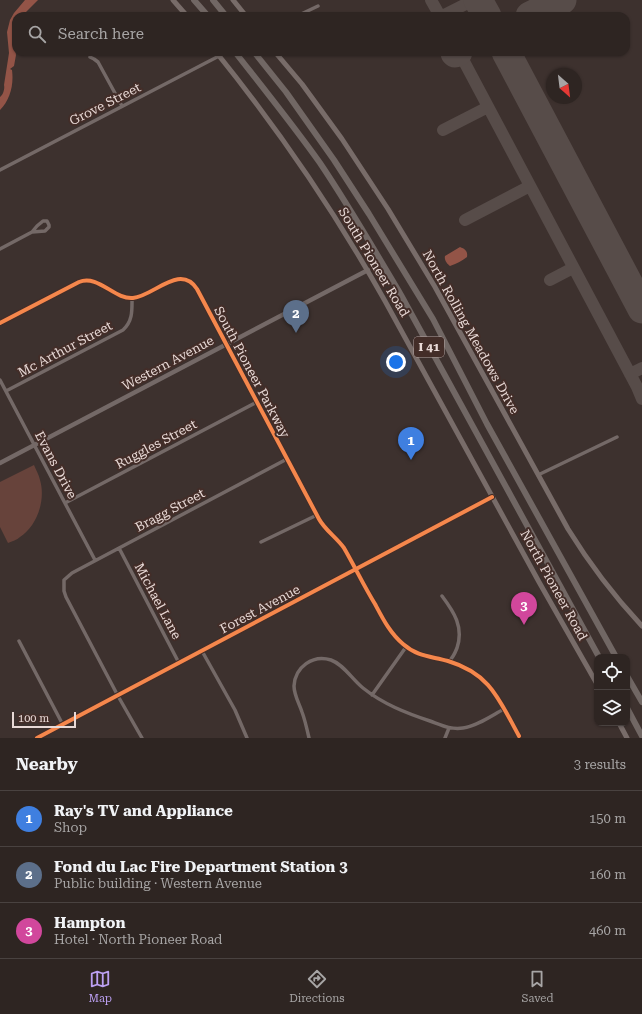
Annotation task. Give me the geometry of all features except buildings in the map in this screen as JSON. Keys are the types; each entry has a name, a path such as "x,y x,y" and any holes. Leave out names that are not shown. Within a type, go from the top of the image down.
{"highway":[{"path":"194,0 204,12"},
{"path":"213,0 223,12"},
{"name":"I 41","path":"238,56 319,162 377,254 409,309 597,654"},
{"name":"I 41","path":"257,56 286,92 331,156 369,214 433,319 487,424 614,654"},
{"path":"630,681 642,702"},
{"path":"630,714 642,736"}],"main road":[{"path":"173,0 184,12"},
{"path":"233,0 243,12"},
{"name":"South Pioneer Road","path":"220,56 301,166 368,270 492,497"},
{"name":"North Rolling Meadows Drive","path":"278,56 302,84 331,123 388,209 435,287 565,524 608,587 642,626"},
{"name":"North Pioneer Road","path":"492,497 594,679"},
{"path":"621,726 627,738"}],"street":[{"path":"305,12 318,6"},
{"name":"Grove Street","path":"0,170 214,56"},
{"path":"90,57 98,62 122,106"},
{"path":"0,249 32,232 42,221 47,221 49,227 45,231 32,232"},
{"name":"Western Avenue","path":"0,463 368,270"},
{"name":"South Pioneer Parkway","path":"132,298 139,297 172,280 180,279 188,281 197,289 317,515 324,527 342,546 387,627 394,636 413,652 467,669 483,679 494,693 519,736"},
{"path":"0,323 83,280 92,281 124,297 132,298"},
{"name":"Mc Arthur Street","path":"6,391 123,330 129,324 131,317 132,298"},
{"name":"Evans Drive","path":"0,380 95,560"},
{"name":"Ruggles Street","path":"65,503 257,402"},
{"path":"538,475 617,436"},
{"name":"Bragg Street","path":"118,696 66,597 64,591 64,580 72,573 95,560 287,459"},
{"name":"Forest Avenue","path":"37,738 492,497"},
{"path":"261,542 317,515"},
{"name":"Michael Lane","path":"119,548 179,663"},
{"path":"442,596 455,615 459,629 457,646 453,656 448,662"},
{"path":"19,641 63,725"},
{"path":"372,695 406,647"},
{"path":"202,651 235,710 246,738"},
{"path":"309,738 305,720 295,694 294,682 300,669 306,663 313,660 328,659 340,666 358,684 384,703 449,728 460,729 471,726 504,709"},
{"path":"118,696 142,738"},
{"path":"445,738 449,728"}],"shaded area":[{"path":"25,0 38,0 26,12 15,12"},
{"path":"12,16 12,56 16,56 14,66 10,69 12,70 12,87 9,97 0,110 0,97 4,90 9,53 7,32"},
{"path":"460,247 466,250 467,257 450,266 446,262 445,256"},
{"path":"34,465 42,488 39,512 26,532 17,539 8,543 0,527 0,482"}],"taxiway":[{"path":"431,0 438,12"},
{"path":"450,12 474,0"},
{"path":"461,56 642,399"},
{"path":"443,130 488,107"},
{"path":"465,220 530,186"},
{"path":"550,280 573,268"},
{"path":"630,374 642,368"}],"runway":[{"path":"478,0 485,12"},
{"path":"538,12 562,0"},
{"path":"508,56 642,309"}],"cycle path":[{"path":"0,323 79,282 86,280 100,284 126,298 141,296 175,280 183,279 190,282 197,289 319,519 324,527 344,548 381,615 398,640 424,656 463,666 474,673 492,690 519,736"},
{"path":"37,738 492,497"}],"place":[{"name":"Fond du Lac Fire Department Station 3","path":"296,333"},
{"name":"Ray's TV and Appliance","path":"411,460"},
{"name":"Hampton","path":"524,625"}]}
